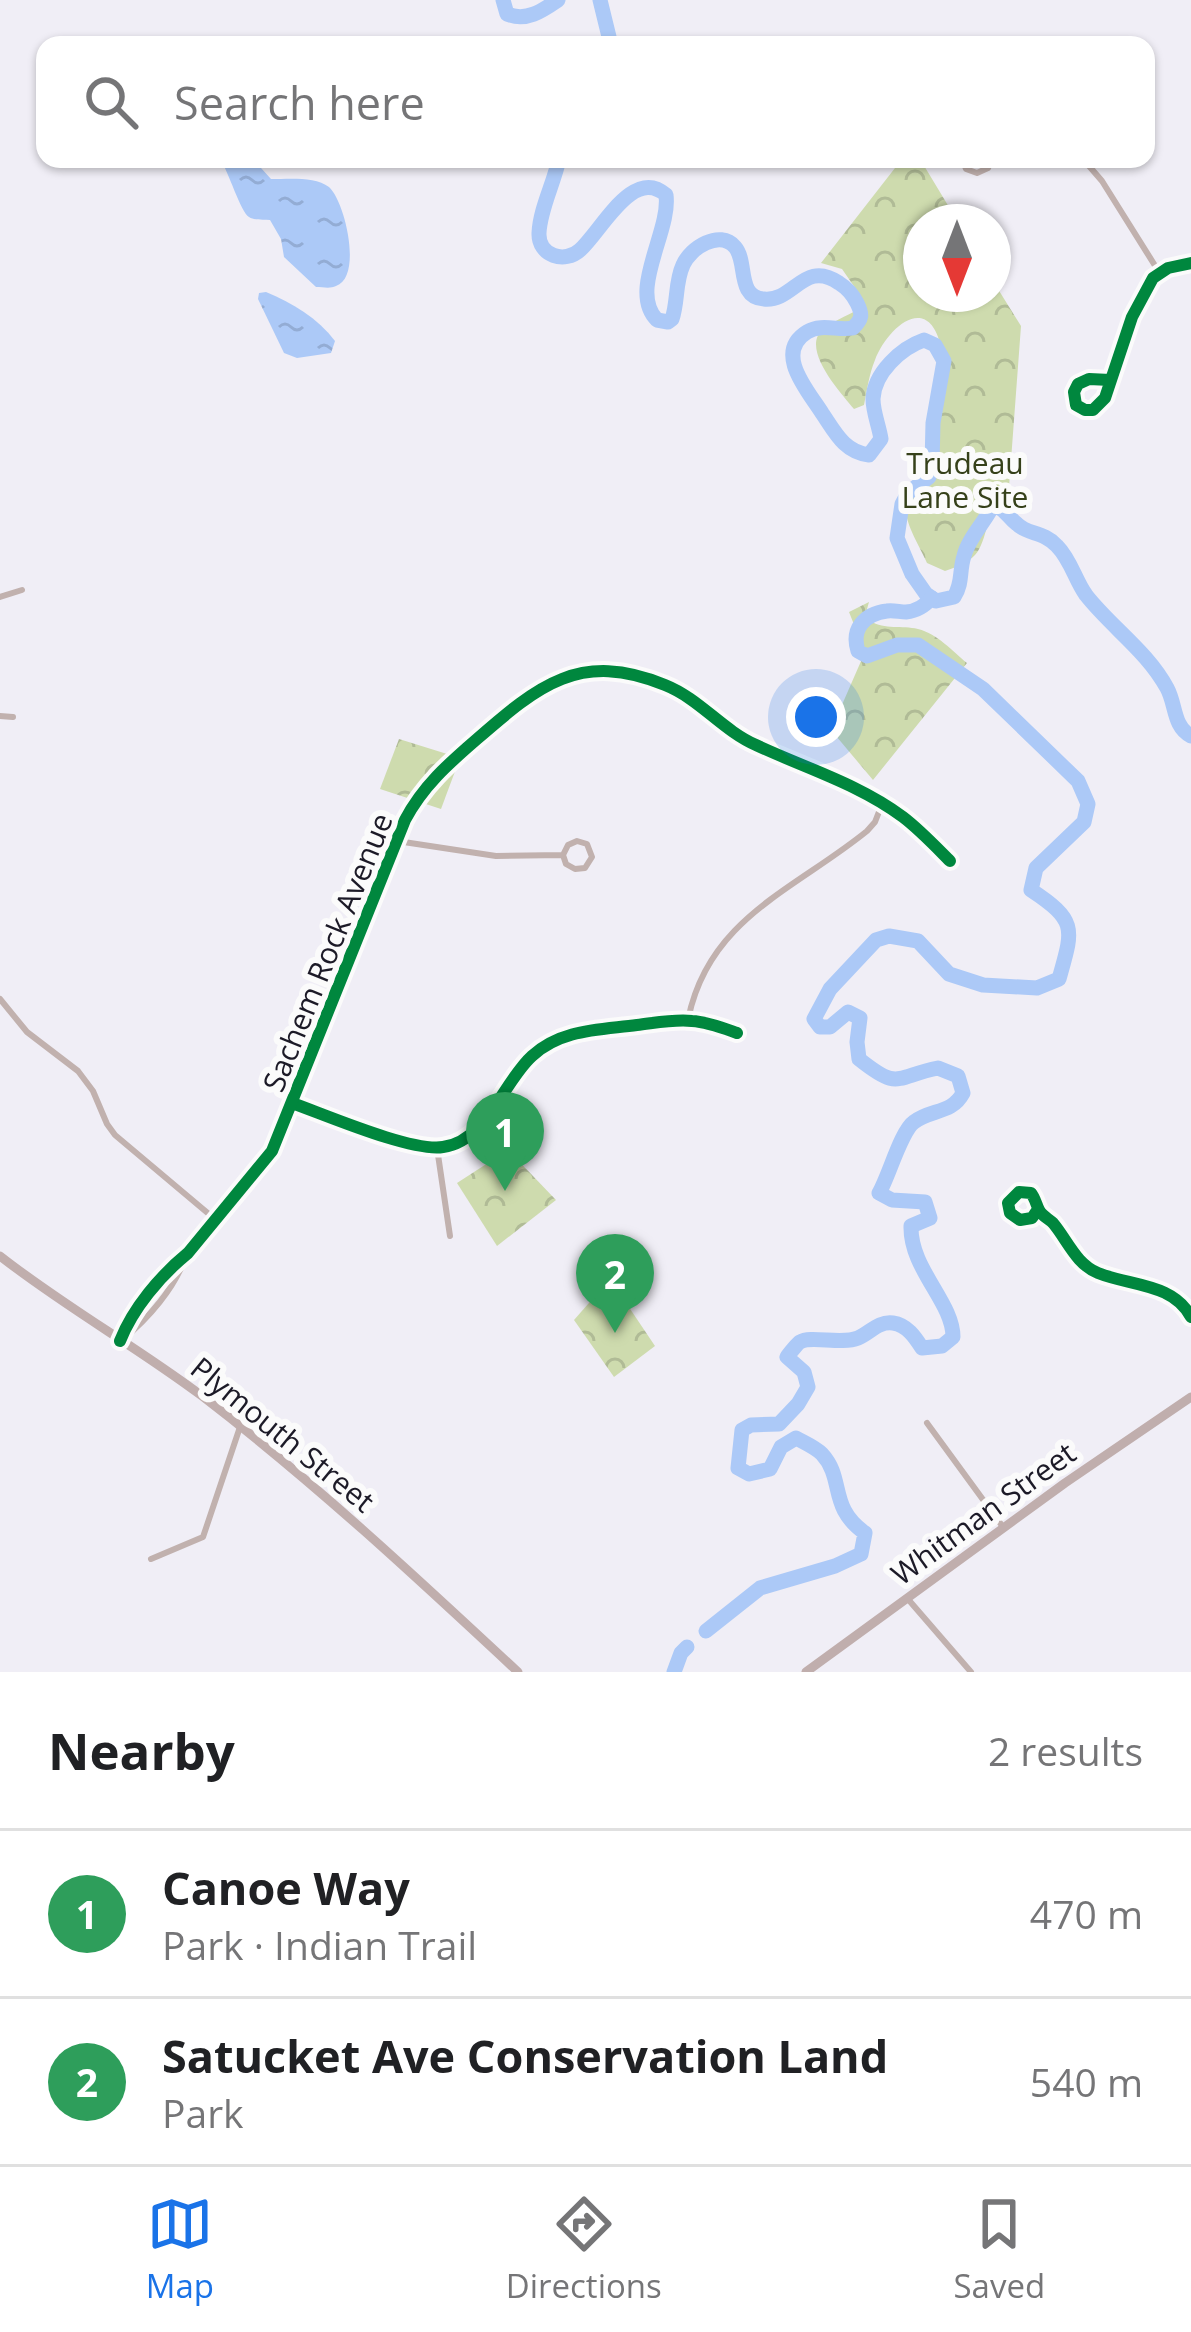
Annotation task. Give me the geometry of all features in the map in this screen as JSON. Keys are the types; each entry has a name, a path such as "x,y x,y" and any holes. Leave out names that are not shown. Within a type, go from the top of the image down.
{"main road":[{"name":"Plymouth Street","path":"0,1256 241,1426 364,1528 518,1672"},
{"name":"Whitman Street","path":"806,1672 1191,1397"}],"street":[{"path":"1090,168 1159,272"},
{"path":"1110,380 1078,384 1076,405 1085,410 1096,408 1105,398 1137,305 1159,272 1191,263"},
{"path":"0,597 22,590"},
{"name":"Sachem Rock Avenue","path":"120,1341 128,1321 172,1266 266,1161 416,801 430,782 518,704 549,683 598,672 636,676 674,688 743,739 831,776 882,804 913,824 950,860"},
{"path":"0,716 13,717"},
{"path":"688,1020 696,990 730,935 759,907 867,832 882,804"},
{"path":"397,841 496,856 563,855"},
{"path":"577,841 587,844 592,857 578,870 566,864 563,855 577,841"},
{"path":"0,999 27,1032 79,1071 115,1135 216,1220"},
{"path":"292,1103 436,1148 459,1142 477,1127 529,1059 551,1041 581,1032 688,1020 737,1033"},
{"path":"436,1148 450,1236"},
{"path":"1038,1209 1033,1218 1020,1220 1010,1213 1008,1203 1028,1191 1086,1267 1167,1293 1182,1302 1191,1317"},
{"path":"927,1423 1003,1527"},
{"path":"151,1559 203,1537 241,1426"},
{"path":"907,1598 971,1672"}],"green space":[{"name":"Trudeau Lane Site","path":"895,168 925,168 947,204 903,204 903,312 1011,310 1021,326 1007,514 990,516 977,552 945,571 927,563 906,510 939,418 944,373 940,343 925,320 906,321 880,349 864,405 854,409 825,371 816,349 822,330 857,310 860,295 842,269 821,263"},
{"path":"869,602 870,621 925,631 967,663 873,780 831,730 865,652 849,612"},
{"path":"399,739 460,758 441,809 380,789"},
{"path":"508,1150 556,1200 497,1246 457,1183"},
{"path":"610,1279 655,1346 614,1377 574,1320"}],"water":[{"path":"224,168 261,168 271,179 309,180 329,187 341,207 349,238 349,269 344,280 334,287 316,287 284,257 270,220 246,214"},
{"path":"266,292 321,325 335,341 331,353 297,358 284,353 258,299 259,293"}],"waterway":[{"path":"503,0 507,14 521,17 558,0"},
{"path":"600,0 609,36"},
{"path":"556,168 539,233 543,247 560,257 580,250 630,194 654,188 666,195 648,277 649,308 657,320 672,319 683,265 699,247 714,240 735,247 746,286 755,297 774,298 817,276 847,289 860,311 858,322 853,328 807,332 797,341 793,361 831,427 853,450 869,455 881,439 873,399 884,371 915,344 924,340 935,345 944,361 933,423 932,464 929,477 902,504 897,538 912,574 936,601 954,597 969,544 991,509 1000,508 1062,552 1086,595 1159,675 1181,727 1191,736"},
{"path":"706,1631 760,1588 861,1554 865,1533 846,1513 829,1464 816,1449 796,1438 781,1447 770,1469 749,1474 738,1468 742,1430 779,1424 808,1387 804,1372 787,1357 793,1349 805,1340 858,1338 888,1323 906,1329 922,1348 942,1346 953,1337 946,1311 913,1242 911,1226 930,1218 925,1202 892,1200 879,1193 909,1127 953,1105 963,1093 958,1076 938,1068 897,1079 882,1075 859,1059 860,1018 848,1012 830,1027 820,1027 814,1019 830,989 876,940 889,936 918,941 949,974 983,985 1037,988 1059,979 1067,948 1064,919 1031,890 1036,868 1084,822 1088,804 1078,781 983,689 918,645 897,645 867,656 858,651 856,636 866,619 887,611 914,611 932,598"},
{"path":"674,1672 687,1647"}],"cycle path":[{"path":"1110,380 1078,384 1076,405 1093,410 1105,398 1132,317 1153,278 1168,268 1191,263"},
{"path":"120,1341 148,1293 188,1253 272,1151 412,808 456,757 541,689 584,673 608,671 665,685 744,739 886,805 950,861"},
{"path":"292,1103 390,1138 443,1147 471,1134 522,1067 555,1040 678,1020 737,1033"},
{"path":"1038,1209 1032,1218 1020,1220 1010,1213 1008,1203 1019,1192 1031,1193 1040,1212 1084,1264 1098,1273 1162,1292 1191,1317"}],"place":[{"name":"Canoe Way","path":"505,1191"},
{"name":"Satucket Ave Conservation Land","path":"615,1333"}]}
